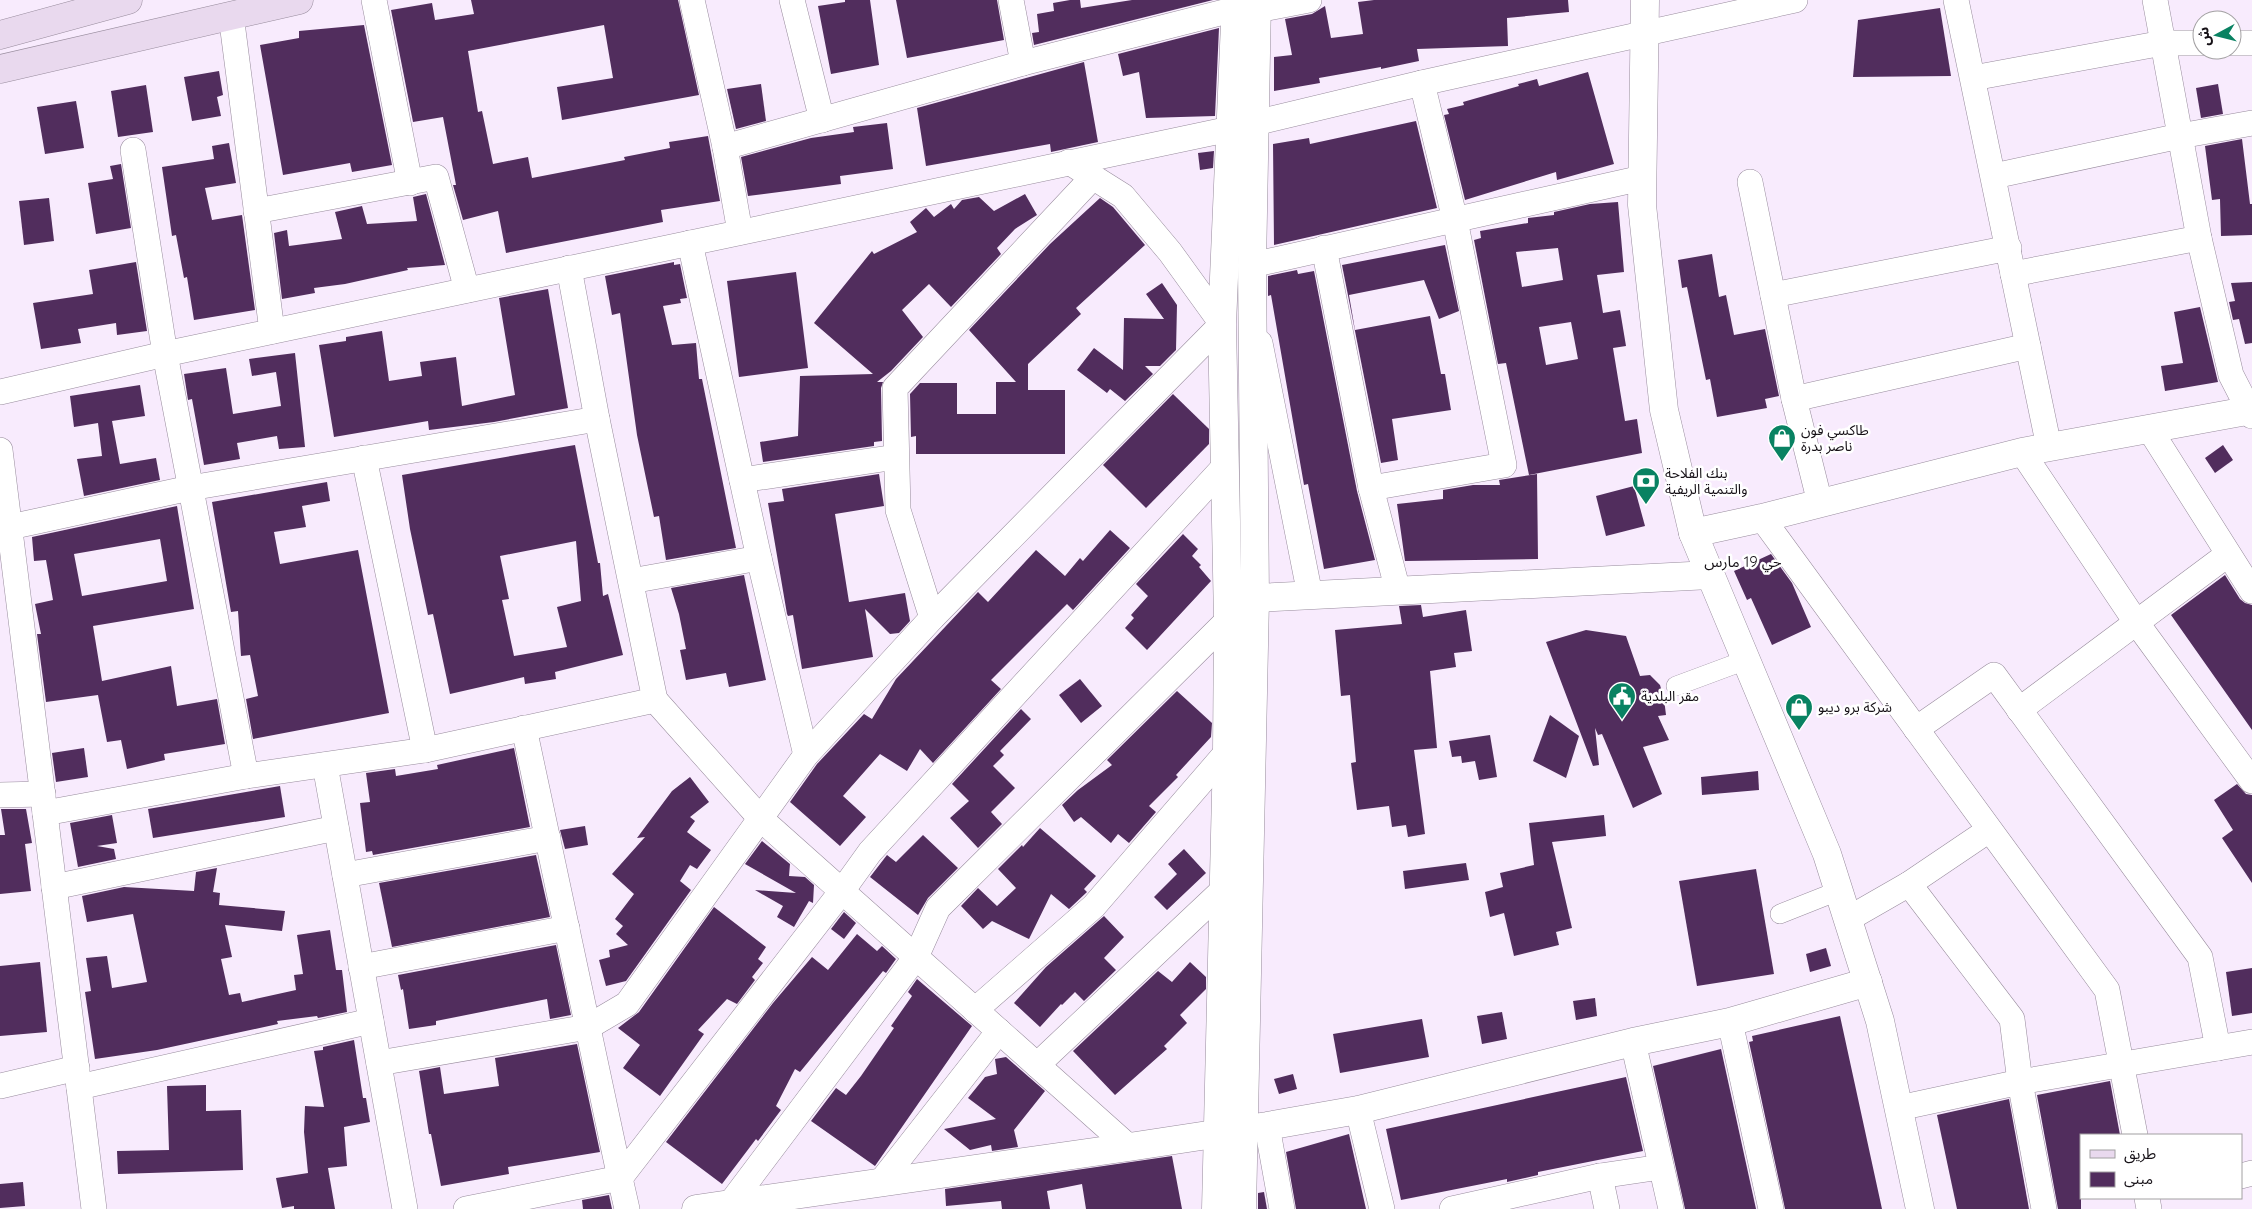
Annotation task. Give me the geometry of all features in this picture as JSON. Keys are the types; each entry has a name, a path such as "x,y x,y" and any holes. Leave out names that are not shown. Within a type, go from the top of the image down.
{"main road":[{"path":"0,35 128,0"},
{"path":"0,69 299,0"}],"street":[{"path":"374,0 410,183"},
{"path":"692,0 725,147 740,232"},
{"path":"792,0 822,120"},
{"path":"1011,0 1023,63"},
{"path":"725,147 1023,63 1246,5 1309,0"},
{"path":"1644,0 1642,204 1664,410 1693,533 1826,854 1848,919 1880,1021 1920,1209"},
{"path":"0,392 272,331 1242,126 1422,82 1795,0"},
{"path":"1956,0 2049,447"},
{"path":"1693,533 1762,518 2022,452 2251,413 2231,375 2199,238 2155,0"},
{"path":"1216,1209 1216,1133 1227,752 1228,610 1222,324 1242,126 1246,5"},
{"path":"231,15 272,331"},
{"path":"1973,78 2163,44 2192,43"},
{"path":"1371,488 1504,465 1455,220 1422,82"},
{"path":"1994,176 2180,136 2252,123"},
{"path":"1242,126 1252,265 1255,599 1255,1128 1242,1209"},
{"path":"133,150 165,354 246,776"},
{"path":"1069,162 1122,196 1170,252 1222,324"},
{"path":"256,211 436,177 467,290"},
{"path":"932,618 898,510 895,388 1094,177"},
{"path":"1252,265 1642,178"},
{"path":"1750,182 1794,399 1820,503"},
{"path":"2013,274 2199,238"},
{"path":"690,243 758,558 806,755"},
{"path":"1324,248 1371,488 1398,591"},
{"path":"1773,295 2009,248"},
{"path":"569,268 597,418 655,700 761,819 1129,1147"},
{"path":"1253,306 1310,595"},
{"path":"378,1063 588,1027 627,1004 806,755 932,618 1222,324"},
{"path":"1794,399 2028,346"},
{"path":"10,527 190,488 597,418"},
{"path":"2150,430 2252,591"},
{"path":"0,450 94,1209"},
{"path":"2022,452 2136,622 2252,781"},
{"path":"364,458 425,750"},
{"path":"742,480 896,458"},
{"path":"466,1209 620,1178 876,845 1225,466"},
{"path":"1762,518 2107,990 2135,1134"},
{"path":"2019,710 2228,555"},
{"path":"631,581 758,558"},
{"path":"730,1204 916,957 938,908 1228,610 1255,599 1310,595 1710,575"},
{"path":"1676,686 1746,660"},
{"path":"1916,729 1994,675 2200,957 2218,1048"},
{"path":"0,795 44,804 325,765 425,750 655,700"},
{"path":"524,728 627,1209"},
{"path":"975,1010 1094,906 1227,752"},
{"path":"325,765 405,1209"},
{"path":"54,887 336,828"},
{"path":"1848,919 1909,884 1989,830"},
{"path":"345,875 548,838"},
{"path":"1909,884 2012,1019 2020,1082 2044,1209"},
{"path":"1037,1065 1223,890"},
{"path":"1780,914 1838,891"},
{"path":"361,967 567,928"},
{"path":"696,1209 1129,1147 1358,1110 1633,1042 1730,1022 1868,982"},
{"path":"0,1086 78,1077 371,1021"},
{"path":"1730,1022 1771,1209"},
{"path":"880,1182 999,1031"},
{"path":"1633,1042 1671,1209"},
{"path":"1898,1108 2020,1082 2252,1042"},
{"path":"1358,1110 1382,1209"},
{"path":"1255,1128 1282,1209"},
{"path":"1452,1209 1506,1203 1600,1176 1661,1167"},
{"path":"1600,1176 1607,1209"}],"building":[{"path":"471,0 678,0 699,95 562,120 557,87 613,78 604,25 468,51 478,112 482,111 493,164 528,157 532,178 625,160 624,157 670,148 669,142 708,136 720,201 661,210 663,222 506,253 498,211 463,220 453,185 456,185 443,117 413,122 391,10 432,3 435,20 474,14"},
{"path":"845,0 870,0 879,65 831,74 818,6 845,2"},
{"path":"896,0 997,0 1004,40 907,58"},
{"path":"1080,0 1081,8 1132,0 1213,0 1034,45 1032,33 1039,32 1037,14 1054,11 1053,3"},
{"path":"1374,0 1568,0 1569,12 1507,18 1508,46 1417,49 1419,61 1381,69 1381,67 1319,78 1320,83 1274,91 1274,57 1292,55 1285,19 1312,14 1325,6 1331,38 1363,34 1358,2"},
{"path":"1940,8 1951,76 1853,77 1858,20"},
{"path":"364,25 392,165 352,172 350,163 283,175 260,45 299,38 299,31"},
{"path":"1219,28 1215,116 1146,118 1139,72 1123,76 1118,54"},
{"path":"1084,62 1098,142 1051,152 1050,144 926,166 917,108"},
{"path":"219,71 223,95 217,97 221,116 192,121 184,77"},
{"path":"1588,72 1614,164 1557,180 1556,172 1465,200 1444,115 1449,114 1447,109 1464,105 1463,102 1537,79 1539,86"},
{"path":"761,84 766,121 736,129 727,89"},
{"path":"2218,84 2223,114 2201,118 2196,88"},
{"path":"146,85 153,132 118,137 111,91"},
{"path":"76,101 84,148 45,154 37,107"},
{"path":"1416,121 1437,208 1274,245 1273,144 1309,138 1310,144"},
{"path":"887,123 893,169 840,176 841,184 748,196 741,157 811,138 854,132 853,127"},
{"path":"2242,139 2250,204 2252,204 2252,235 2221,236 2220,199 2212,200 2205,146"},
{"path":"229,143 236,183 205,188 212,220 242,215 255,310 194,320 187,277 184,278 176,235 172,236 162,167 214,159 212,146"},
{"path":"1214,151 1213,168 1200,170 1198,153"},
{"path":"121,164 131,228 96,234 88,183 113,179 110,166"},
{"path":"426,194 445,265 407,268 408,270 345,284 314,288 315,293 282,299 274,233 287,230 289,246 342,239 335,212 362,206 367,224 417,221 413,197"},
{"path":"1025,194 1037,215 1015,229 997,248 1001,254 951,307 929,284 902,310 923,337 891,371 877,382 883,382 881,388 882,441 874,442 874,446 763,462 760,442 798,436 800,376 873,374 814,323 872,251 874,254 917,232 910,222 926,208 934,217 951,204 954,209 962,200 979,197 994,211"},
{"path":"49,198 54,241 24,245 19,201"},
{"path":"1100,198 1113,207 1145,245 1076,308 1081,314 1028,364 1028,390 1065,390 1065,454 916,454 916,436 911,437 910,394 920,383 957,383 957,414 996,414 996,382 1016,382 969,330 1050,244"},
{"path":"1618,202 1624,272 1597,275 1603,313 1620,310 1626,346 1613,348 1625,421 1637,419 1642,453 1529,475 1506,363 1498,364 1474,240 1481,238 1480,231 1528,223 1528,218 1554,215 1554,212 1590,204","holes":["1558,248 1563,280 1522,287 1516,252","1571,322 1578,359 1546,365 1539,327"]},
{"path":"1445,245 1459,311 1439,319 1424,280 1349,295 1355,330 1430,316 1441,374 1445,374 1451,410 1392,419 1398,460 1381,463 1342,265"},
{"path":"1712,254 1719,297 1726,295 1734,335 1765,329 1779,396 1765,399 1767,408 1717,417 1710,379 1706,380 1687,287 1682,288 1678,260"},
{"path":"136,262 147,331 117,335 116,323 78,329 81,343 41,349 33,303 93,294 89,270"},
{"path":"674,262 674,265 680,264 687,298 680,299 681,303 663,306 672,345 696,343 699,379 702,379 736,548 666,560 659,516 654,517 637,435 620,313 612,315 605,276"},
{"path":"1297,270 1298,274 1314,271 1357,491 1375,560 1324,569 1308,484 1304,485 1271,295 1268,296 1268,276"},
{"path":"796,272 808,368 739,377 727,281"},
{"path":"2252,282 2252,343 2245,344 2239,319 2233,320 2229,302 2235,301 2231,283"},
{"path":"1162,283 1177,305 1176,350 1160,366 1145,366 1153,374 1125,401 1110,389 1107,393 1077,370 1094,348 1123,370 1124,318 1164,319 1146,294"},
{"path":"548,289 568,408 494,422 429,430 428,421 334,437 319,345 346,341 346,337 382,331 389,381 422,376 420,362 456,357 462,406 515,395 499,298"},
{"path":"2200,307 2218,382 2165,391 2161,366 2183,363 2174,312"},
{"path":"295,353 305,447 279,449 277,436 237,443 240,459 204,465 192,399 188,400 184,374 226,368 233,414 281,406 276,372 252,376 249,359"},
{"path":"140,385 145,416 112,421 120,464 156,458 160,480 84,496 77,459 102,456 98,423 74,427 70,396"},
{"path":"1173,394 1209,429 1209,444 1146,508 1103,465"},
{"path":"575,445 598,563 600,563 603,596 608,594 623,655 555,672 556,679 525,684 524,677 450,694 433,614 428,615 410,529 402,475","holes":["576,541 581,601 557,607 567,647 514,656 502,600 509,599 500,556"]},
{"path":"2223,445 2233,460 2215,473 2205,458"},
{"path":"879,474 884,506 835,514 849,602 905,593 910,621 899,633 890,634 865,609 873,657 802,669 793,615 788,616 787,614 768,503 784,501 782,489"},
{"path":"1537,474 1538,559 1405,561 1397,504 1443,499 1443,490 1473,485 1500,485 1499,480"},
{"path":"327,482 330,501 302,506 306,527 274,532 280,564 358,550 389,713 253,739 246,699 258,696 250,655 241,656 238,611 231,612 212,502"},
{"path":"1634,486 1645,526 1606,536 1596,496"},
{"path":"177,506 194,609 93,626 102,681 171,666 177,706 217,699 225,744 164,754 165,760 127,769 121,740 107,742 98,695 46,702 37,634 41,634 35,604 53,600 46,560 34,561 32,537","holes":["160,539 167,581 82,596 74,554"]},
{"path":"1110,530 1130,548 1073,610 1067,604 991,680 1001,689 933,763 920,749 907,771 880,754 843,796 866,817 840,846 790,802 817,764 864,714 872,719 896,679 978,592 988,602 1036,550 1065,576 1080,558 1083,561"},
{"path":"1183,534 1198,549 1192,556 1201,565 1199,567 1211,581 1147,650 1125,628 1134,618 1131,615 1148,596 1136,584"},
{"path":"1771,554 1792,583 1811,627 1772,645 1751,598 1747,600 1734,571"},
{"path":"744,575 766,680 729,687 726,673 686,680 680,650 686,649 679,614 671,588"},
{"path":"2225,575 2240,599 2252,605 2252,730 2171,615"},
{"path":"1421,605 1423,617 1466,610 1472,651 1454,653 1456,667 1430,671 1437,748 1414,750 1425,834 1408,837 1406,825 1392,827 1389,806 1357,810 1351,763 1356,762 1350,695 1341,696 1335,630 1402,624 1399,606"},
{"name":"مقر البلدية","path":"1586,630 1626,636 1640,676 1650,675 1660,685 1664,699 1666,715 1658,716 1669,740 1643,747 1662,794 1633,808 1602,734 1598,735 1595,728 1599,765 1593,766 1546,642"},
{"path":"1080,679 1102,706 1081,723 1059,695"},
{"path":"1177,691 1212,723 1211,737 1176,775 1178,777 1149,806 1156,812 1129,843 1118,834 1111,843 1081,817 1074,822 1062,805 1078,790 1112,765 1107,760"},
{"path":"1021,709 1031,719 1000,751 1004,755 993,766 1015,788 991,812 1002,824 978,848 950,818 969,801 952,784"},
{"path":"1550,715 1579,736 1566,778 1533,761"},
{"path":"1490,735 1497,777 1479,780 1475,761 1462,763 1461,756 1452,757 1449,741"},
{"path":"84,748 88,777 56,782 52,753"},
{"path":"514,748 530,827 373,855 372,851 366,852 360,803 370,802 366,773 395,769 396,776 438,769 437,765"},
{"path":"1758,771 1759,790 1702,795 1701,777"},
{"path":"690,777 709,802 690,817 695,821 687,832 711,850 697,869 690,865 680,881 691,890 626,981 606,986 599,960 610,957 609,950 628,945 616,934 623,926 615,919 634,894 612,874 645,837 637,838 672,791"},
{"path":"2237,784 2246,794 2252,795 2252,883 2222,838 2233,830 2214,800"},
{"path":"280,786 285,817 153,838 148,809"},
{"path":"1,809 26,809 32,843 25,844 31,891 0,894 0,835 5,835"},
{"path":"112,815 117,843 97,846 114,849 116,859 78,867 70,823"},
{"path":"1604,815 1606,836 1552,842 1572,928 1556,932 1559,945 1514,956 1504,913 1490,917 1485,892 1503,887 1500,873 1534,865 1529,823"},
{"path":"585,826 588,845 565,849 560,830"},
{"path":"1040,828 1096,876 1084,889 1087,892 1069,909 1051,894 1029,939 992,921 983,929 961,906 978,888 997,906 1016,888 998,869 1022,845 1023,847"},
{"path":"923,835 958,868 928,898 918,915 870,877 887,855 896,862"},
{"path":"762,841 790,864 789,876 805,877 814,885 813,903 809,901 794,927 777,917 783,906 755,890 796,893 745,864"},
{"path":"1184,849 1206,873 1167,910 1154,897 1177,874 1168,864"},
{"path":"536,855 550,917 392,947 379,883"},
{"path":"1466,863 1469,880 1405,889 1403,871"},
{"path":"217,868 213,892 220,893 219,905 285,911 282,931 225,925 232,957 221,959 229,995 240,993 242,1002 296,990 294,975 303,974 297,935 330,930 336,970 342,970 347,1012 318,1018 317,1016 277,1021 278,1024 157,1050 95,1059 85,992 91,991 86,958 107,956 112,988 147,982 133,914 87,922 82,896 124,887 194,891 196,872"},
{"path":"1756,869 1774,974 1697,986 1679,881"},
{"path":"714,907 766,947 758,959 763,963 752,977 755,980 737,1004 727,999 698,1030 704,1034 660,1096 623,1068 640,1045 618,1028 639,1012"},
{"path":"844,912 856,923 844,939 831,929"},
{"path":"1104,916 1124,937 1104,958 1116,970 1084,1001 1075,992 1040,1027 1014,1003 1046,967"},
{"path":"857,934 877,951 882,946 896,959 886,973 883,971 800,1072 795,1069 776,1106 781,1110 722,1184 666,1142 773,1003 812,957 828,970"},
{"path":"556,945 571,1015 550,1019 547,999 436,1021 436,1025 409,1029 403,989 401,990 398,975"},
{"path":"1826,948 1831,966 1810,972 1806,954"},
{"path":"40,962 47,1032 0,1036 0,966"},
{"path":"1190,962 1206,977 1206,989 1180,1015 1187,1023 1164,1046 1167,1049 1115,1095 1073,1051 1158,971 1172,982"},
{"path":"2252,968 2252,1013 2232,1016 2226,972"},
{"path":"917,979 972,1026 875,1166 811,1121 836,1088 846,1095 861,1076 894,1028 891,1026 912,996 908,992"},
{"path":"1595,998 1597,1016 1576,1020 1573,1001"},
{"path":"1502,1012 1507,1039 1482,1044 1477,1016"},
{"path":"1840,1016 1882,1209 1785,1209 1749,1042 1753,1041 1752,1036"},
{"path":"1422,1019 1429,1057 1340,1073 1333,1034"},
{"path":"354,1040 363,1098 366,1098 370,1122 344,1127 347,1166 328,1168 335,1209 294,1209 294,1206 282,1208 276,1178 308,1173 304,1132 305,1106 324,1107 314,1051"},
{"path":"577,1044 600,1152 508,1167 509,1174 441,1186 431,1134 429,1134 419,1071 440,1067 444,1094 499,1086 495,1058"},
{"path":"1721,1049 1756,1209 1685,1209 1653,1066"},
{"path":"1006,1057 1045,1091 1014,1130 1018,1147 992,1151 991,1145 970,1150 944,1129 996,1119 968,1098 985,1077 997,1074 995,1059"},
{"path":"1293,1074 1297,1089 1279,1094 1274,1079"},
{"path":"1626,1077 1643,1151 1538,1172 1538,1175 1507,1182 1507,1179 1401,1200 1386,1129"},
{"path":"2110,1081 2120,1134 2080,1134 2081,1209 2058,1209 2037,1095"},
{"path":"206,1085 206,1111 241,1110 243,1170 118,1174 117,1151 169,1150 167,1086"},
{"path":"2009,1099 2029,1209 1957,1209 1937,1115"},
{"path":"1349,1134 1366,1209 1296,1209 1286,1152"},
{"path":"1172,1156 1182,1209 1086,1209 1082,1184 1047,1191 1050,1209 1002,1209 1001,1201 946,1206 945,1189"},
{"path":"23,1182 25,1206 0,1208 0,1184"},
{"path":"1264,1192 1267,1209 1258,1209 1258,1193"},
{"path":"609,1195 612,1209 583,1209 582,1200"}],"place":[{"name":"طاكسي فون ناصر بدرة","path":"1782,462"},
{"name":"بنك الفلاحة والتنمية الريفية","path":"1646,505"},
{"name":"مقر البلدية","path":"1622,720"},
{"name":"شركة برو ديبو","path":"1799,731"}],"district":[{"name":"حي 19 مارس","path":"1743,561"}]}
